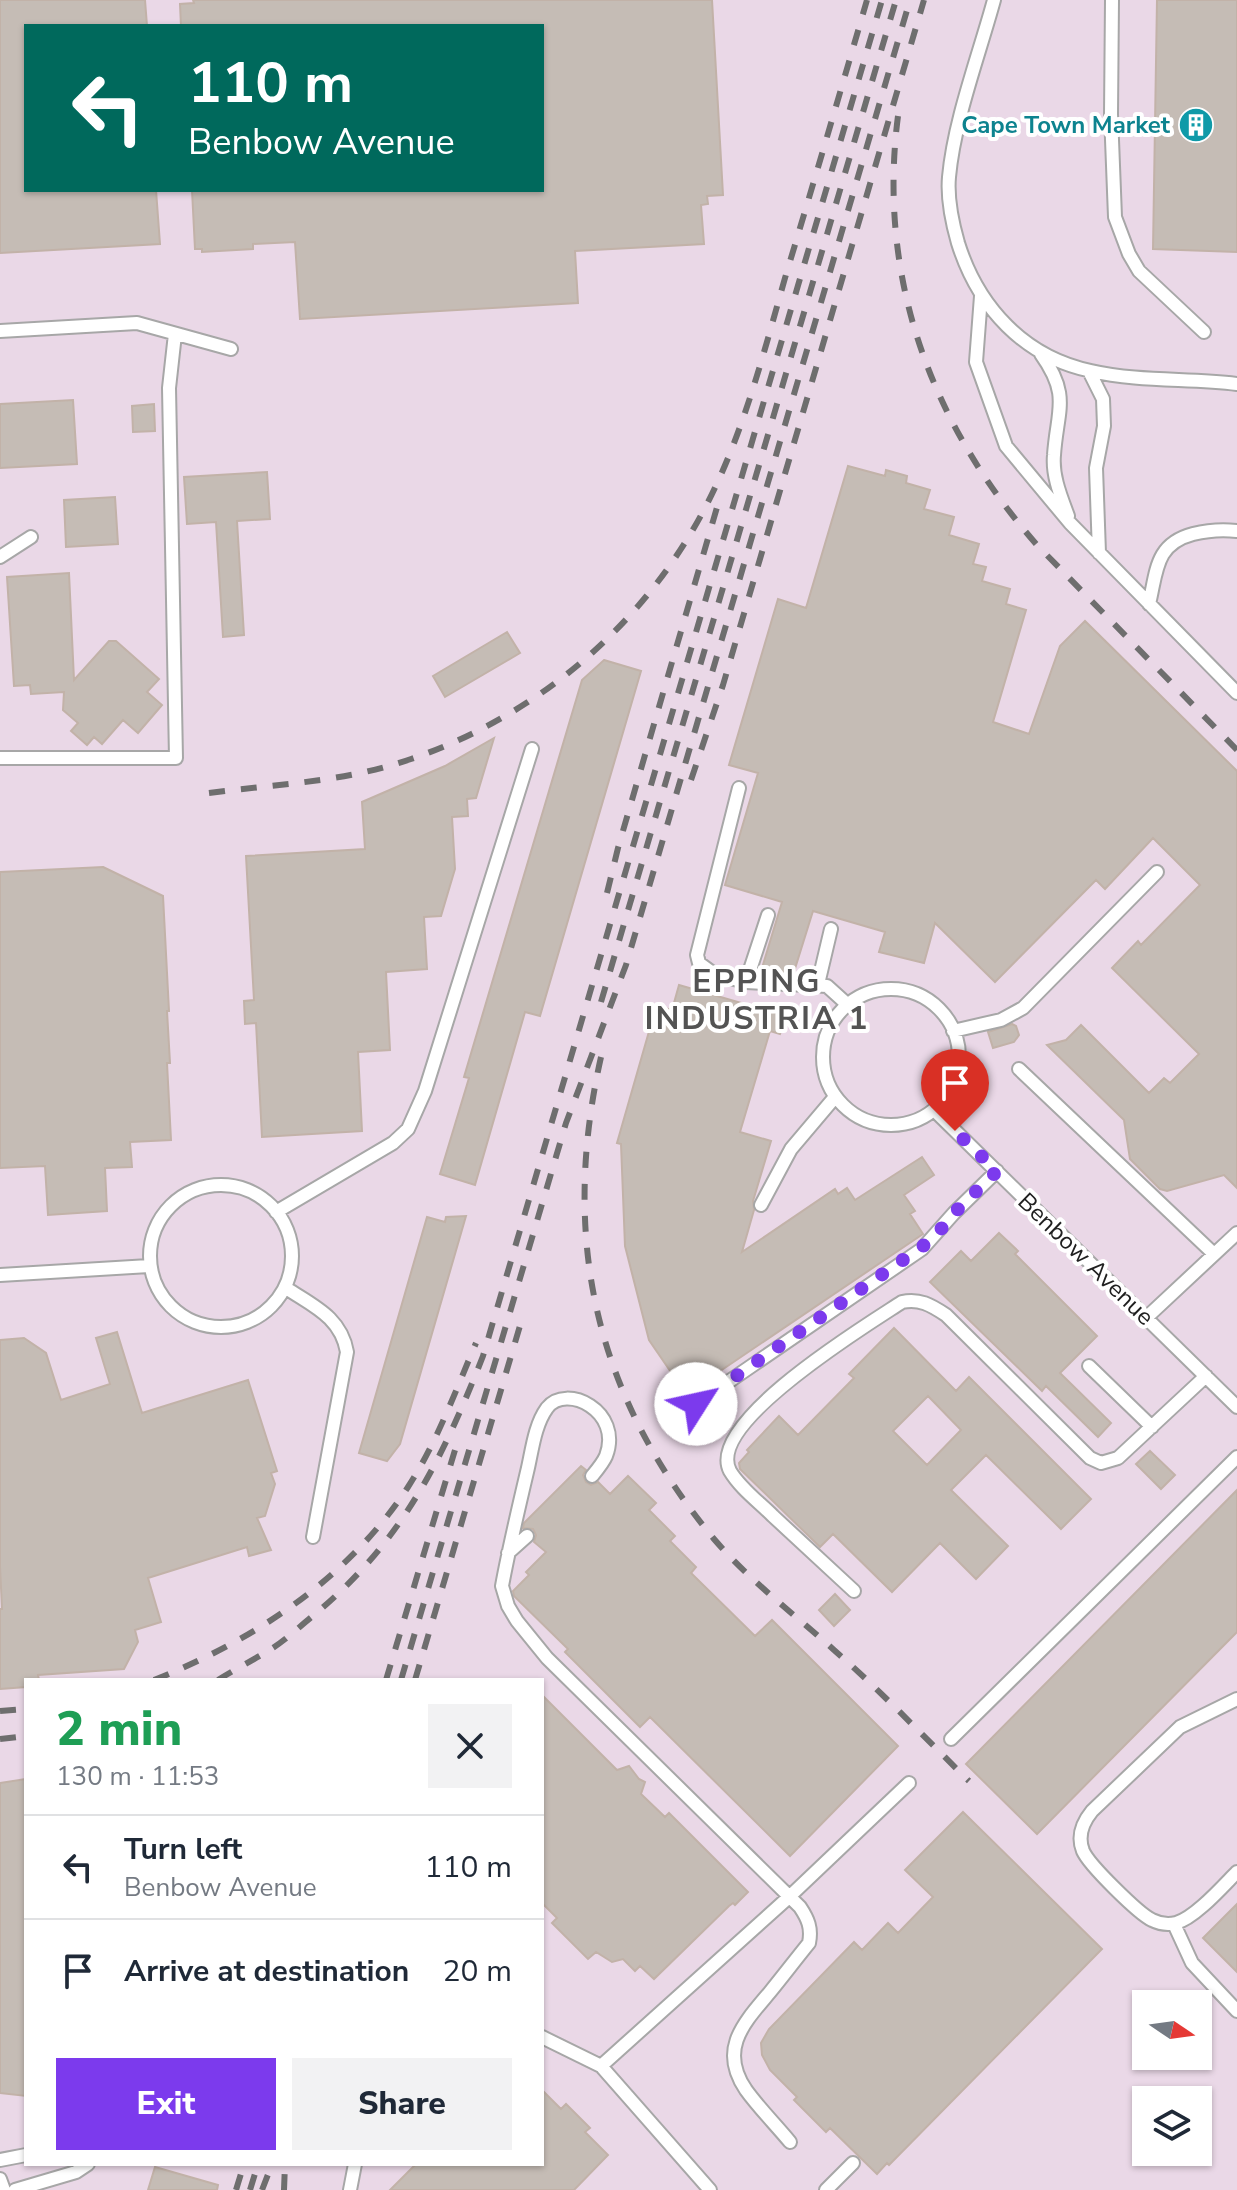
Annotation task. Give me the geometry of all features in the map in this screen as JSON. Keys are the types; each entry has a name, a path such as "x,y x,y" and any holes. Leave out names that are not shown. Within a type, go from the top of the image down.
{"lane":[{"path":"994,0 955,140 949,179 950,211 966,268 981,296 1004,325 1041,354 1050,367 1061,397 1062,410 1053,457 1055,479 1070,523"},
{"path":"1112,0 1111,114 1115,217 1139,271 1204,332"},
{"path":"981,296 976,362 1006,446 1070,523 1237,693"},
{"path":"0,331 137,323 231,349"},
{"path":"0,758 176,758 169,388 175,334"},
{"path":"1041,354 1089,371 1120,376 1237,384"},
{"path":"1089,371 1103,399 1104,412 1096,468 1099,553"},
{"path":"1149,604 1160,557 1175,538 1214,528 1237,531"},
{"path":"0,557 31,537"},
{"path":"276,1212 387,1148 408,1129 425,1091 532,749"},
{"path":"739,788 697,955 699,963 706,970 746,982 827,986 848,1005"},
{"path":"953,1031 1001,1020 1023,1008 1157,872"},
{"path":"746,982 768,915"},
{"path":"818,984 831,929"},
{"path":"882,989 907,990 930,1000 948,1019 958,1042 959,1067 951,1091 935,1111 913,1123 887,1127 863,1121 842,1106 828,1085 822,1061 826,1036 838,1013 848,1005 858,997 882,989"},
{"path":"1019,1069 1214,1254"},
{"path":"761,1205 791,1149 835,1097"},
{"name":"Benbow Avenue","path":"935,1111 1237,1407"},
{"path":"696,1404 922,1249 997,1171"},
{"path":"217,1184 245,1188 269,1202 285,1223 292,1245 292,1268 286,1288 271,1309 247,1324 224,1329 197,1325 173,1311 159,1294 149,1266 150,1243 157,1223 170,1206 192,1190 217,1184"},
{"path":"1146,1318 1237,1233"},
{"path":"0,1275 149,1266"},
{"path":"286,1288 337,1324 344,1336 347,1352 313,1537"},
{"path":"854,1591 749,1493 731,1473 727,1450 748,1420 792,1378 902,1302 913,1299 925,1302 946,1315 1090,1458 1101,1463 1110,1463 1118,1458 1206,1376"},
{"path":"1089,1366 1152,1427"},
{"path":"592,1476 606,1456 609,1440 606,1422 597,1409 570,1400 558,1400 549,1405 537,1431 502,1586 508,1606 532,1641 808,1919 811,1933 809,1943 746,2020 737,2036 733,2053 745,2089 790,2142"},
{"path":"951,1739 1237,1457"},
{"path":"508,1553 527,1536"},
{"path":"1237,1699 1180,1727 1102,1800 1084,1822 1081,1836 1083,1850 1091,1862 1149,1919 1163,1924 1185,1920 1237,1872"},
{"path":"601,2066 789,1897 909,1783"},
{"path":"1174,1924 1192,1963 1237,2011"},
{"path":"544,2038 601,2066 710,2190"},
{"path":"0,2160 24,2155"},
{"path":"826,2190 853,2163"},
{"path":"15,2190 76,2172 85,2166"},
{"path":"350,2190 355,2166"},
{"path":"0,2179 4,2190"}],"shaded area":[{"path":"0,0 1237,0 1237,2190 0,2190"}],"building":[{"path":"0,0 145,0 147,24 24,24 24,192 156,192 160,244 0,253"},
{"path":"193,0 712,0 723,195 707,196 708,204 701,205 704,244 575,251 578,303 300,319 295,242 253,244 253,249 202,252 202,249 195,249 192,192 544,192 544,24 181,24 180,4 194,3"},
{"name":"Cape Town Market","path":"1157,0 1237,0 1237,252 1153,249"},
{"path":"73,400 77,464 0,468 0,404"},
{"path":"154,404 155,431 133,432 132,406"},
{"path":"848,466 885,476 886,470 907,476 906,483 930,490 924,509 954,517 949,535 979,544 973,564 986,567 982,581 1010,589 1006,604 1026,610 993,722 1029,734 1060,646 1085,621 1237,771 1237,1188 1224,1175 1167,1191 1160,1189 1130,1159 1124,1120 1047,1045 1066,1040 1081,1025 1149,1093 1164,1078 1170,1083 1199,1054 1112,968 1138,941 1141,945 1200,885 1153,838 1105,889 1096,880 995,982 935,923 924,963 879,952 885,932 813,911 793,975 762,968 782,902 725,885 758,773 729,765 778,599 806,608"},
{"path":"267,472 270,519 237,521 244,635 223,637 216,522 187,524 184,477"},
{"path":"115,497 118,544 66,547 64,500"},
{"path":"69,573 74,680 109,641 116,641 159,679 147,692 162,705 138,733 123,720 102,744 94,737 87,745 71,731 78,723 63,710 64,692 31,694 30,685 14,686 7,577"},
{"path":"507,632 520,653 445,697 433,676"},
{"path":"604,660 641,671 540,1016 525,1012 475,1185 440,1174 469,1078 464,1077 582,680"},
{"path":"494,738 476,798 467,799 468,816 452,817 455,869 441,916 424,917 427,969 386,972 390,1050 358,1052 362,1131 262,1137 256,1023 245,1024 244,1001 254,1000 246,856 365,849 362,802 445,766"},
{"path":"103,867 163,896 171,1140 130,1142 132,1167 105,1168 107,1211 48,1215 45,1166 0,1168 0,872"},
{"path":"679,985 786,1016 780,1034 770,1031 740,1132 771,1141 742,1252 835,1189 838,1194 847,1188 855,1200 922,1157 934,1175 904,1195 915,1211 910,1214 923,1234 686,1394 649,1340 625,1246 621,1144 617,1143 652,1021 658,1006 672,1010"},
{"path":"1012,1024 1019,1035 1014,1042 993,1048 988,1032"},
{"path":"466,1216 400,1444 387,1461 359,1453 427,1217 445,1222 446,1217"},
{"path":"999,1233 1018,1251 1015,1254 1097,1336 1060,1373 1111,1423 1098,1437 1046,1386 1042,1391 930,1282 961,1251 971,1261"},
{"path":"894,1328 956,1391 969,1377 1091,1499 1061,1529 986,1455 951,1490 1008,1546 976,1579 940,1543 892,1592 833,1534 820,1547 740,1469 739,1463 749,1452 747,1450 779,1416 798,1435 854,1378 849,1374","holes":["928,1396 961,1430 927,1465 893,1431"]},
{"path":"117,1332 142,1413 248,1380 277,1471 271,1473 275,1484 265,1516 257,1518 271,1550 249,1556 247,1547 148,1578 161,1622 135,1630 138,1642 124,1669 38,1675 39,1678 24,1678 24,1687 0,1689 0,1340 24,1338 46,1353 61,1400 110,1384 96,1338"},
{"path":"1150,1451 1175,1475 1161,1489 1136,1464"},
{"path":"581,1466 586,1470 583,1475 586,1482 591,1485 598,1482 610,1494 628,1476 656,1503 649,1510 675,1536 670,1541 696,1567 691,1573 755,1636 772,1620 898,1746 790,1856 650,1717 640,1727 514,1596 513,1591 529,1575 526,1572 546,1552 534,1542 536,1535 533,1529 523,1528 524,1523"},
{"path":"1237,1490 1237,1632 1037,1834 966,1764"},
{"path":"835,1594 850,1610 834,1626 819,1610"},
{"path":"544,1697 617,1770 629,1766 645,1782 641,1794 665,1817 669,1813 748,1892 735,1905 729,1906 654,1979 640,1966 635,1971 623,1959 612,1962 596,1952 588,1959 552,1923 557,1918 544,1905"},
{"path":"24,1779 24,2096 0,2093 0,1783"},
{"path":"963,1812 1102,1949 877,2174 830,2128 826,2132 794,2100 797,2097 770,2070 762,2055 761,2043 769,2029 854,1942 862,1950 888,1923 898,1933 933,1897 905,1870"},
{"path":"1237,1904 1237,1972 1203,1938"},
{"path":"544,2092 561,2109 566,2104 590,2128 585,2132 608,2155 574,2190 390,2190 414,2166 544,2166"},
{"path":"155,2167 218,2185 217,2190 148,2190"}],"railway":[{"path":"209,793 361,773 411,759 461,739 509,714 553,685 594,651 632,613 665,572 694,527 719,479 739,430 867,0"},
{"path":"221,1678 288,1637 345,1587 372,1558 416,1497 435,1464 483,1356 882,0"},
{"path":"601,1002 896,0"},
{"path":"402,1678 566,1123 626,965 910,0"},
{"path":"691,780 723,685 924,0"},
{"path":"898,116 894,176 896,234 905,291 920,346 941,399 968,450 1037,545 1237,750"},
{"path":"607,893 720,497"},
{"path":"601,1057 589,1124 585,1189 587,1252 598,1312 615,1371 640,1429 673,1484 728,1554 869,1682 969,1781"},
{"path":"416,1678 522,1319"},
{"path":"159,1678 262,1626 328,1578 357,1550 384,1520 418,1470 476,1343"},
{"path":"387,1678 458,1440"},
{"path":"0,1711 24,1709"},
{"path":"0,1739 24,1736"},
{"path":"236,2190 243,2166"},
{"path":"250,2190 257,2166"},
{"path":"262,2190 271,2166"},
{"path":"284,2190 285,2166"}],"place":[{"name":"Cape Town Market","path":"1196,125"}],"district":[{"name":"EPPING INDUSTRIA 1","path":"757,1000"}],"route":[{"path":"696,1404 933,1239 954,1213 997,1171 955,1131"}]}
